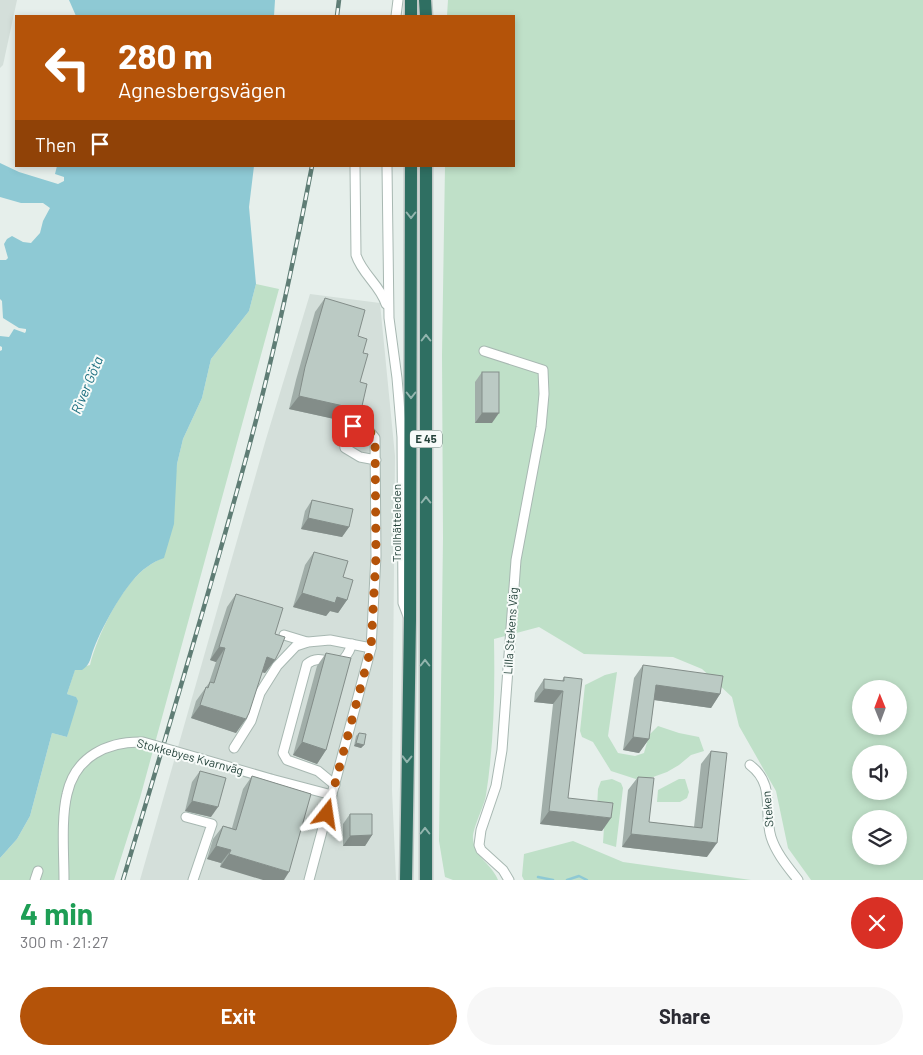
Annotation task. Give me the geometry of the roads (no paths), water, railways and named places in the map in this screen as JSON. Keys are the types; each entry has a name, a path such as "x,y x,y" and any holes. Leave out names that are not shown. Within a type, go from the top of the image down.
{"highway":[{"path":"411,0 411,15"},
{"path":"426,0 426,15"},
{"name":"Trollhätteleden","path":"406,880 410,620 411,167"},
{"name":"E 45","path":"426,167 426,880"}],"street":[{"path":"396,15 398,0"},
{"path":"355,167 356,255 360,264 383,295 389,318 398,383 402,437 403,603 410,620"},
{"path":"387,167 389,318"},
{"name":"Lilla Stekens Väg","path":"484,351 543,370 544,394 541,427 516,560 502,750 496,786 479,837 481,850 503,870 509,880"},
{"path":"309,880 317,869 332,795 371,648 376,556 376,460"},
{"path":"284,635 308,642"},
{"path":"234,748 251,721 260,693 277,666 296,646 308,642 330,640 371,648"},
{"path":"335,785 318,771 287,760 283,753 307,664 312,660 318,659 336,663 344,660 349,654 352,644"},
{"name":"Stokkebyes Kvarnväg","path":"64,880 67,794 75,774 82,764 100,750 123,742 143,742 332,795"},
{"name":"Steken","path":"750,765 757,770 767,791 769,828 774,845 798,880"},
{"path":"186,817 212,824 193,880"}],"water":[{"path":"69,0 275,0 274,15 76,15"},
{"name":"River Göta","path":"0,163 19,172 58,184 64,181 64,177 55,174 57,167 254,167 249,207 256,284 249,311 211,359 202,398 183,439 177,464 174,524 164,558 139,573 109,616 98,638 89,663 82,670 75,670 67,694 76,697 78,701 67,737 52,733 30,816 17,839 0,858 0,351 2,347 0,346 0,336 9,337 14,329 25,333 26,329 19,328 3,318 2,301 0,299 0,260 8,258 4,244 12,236 23,242 31,243 40,233 43,221 50,208 43,203 21,203 0,197"}],"waterway":[{"path":"567,880 579,876 587,880"},
{"path":"538,877 553,880"}],"railway":[{"path":"337,15 339,0"},
{"path":"123,880 249,447 283,307 312,167"}]}
